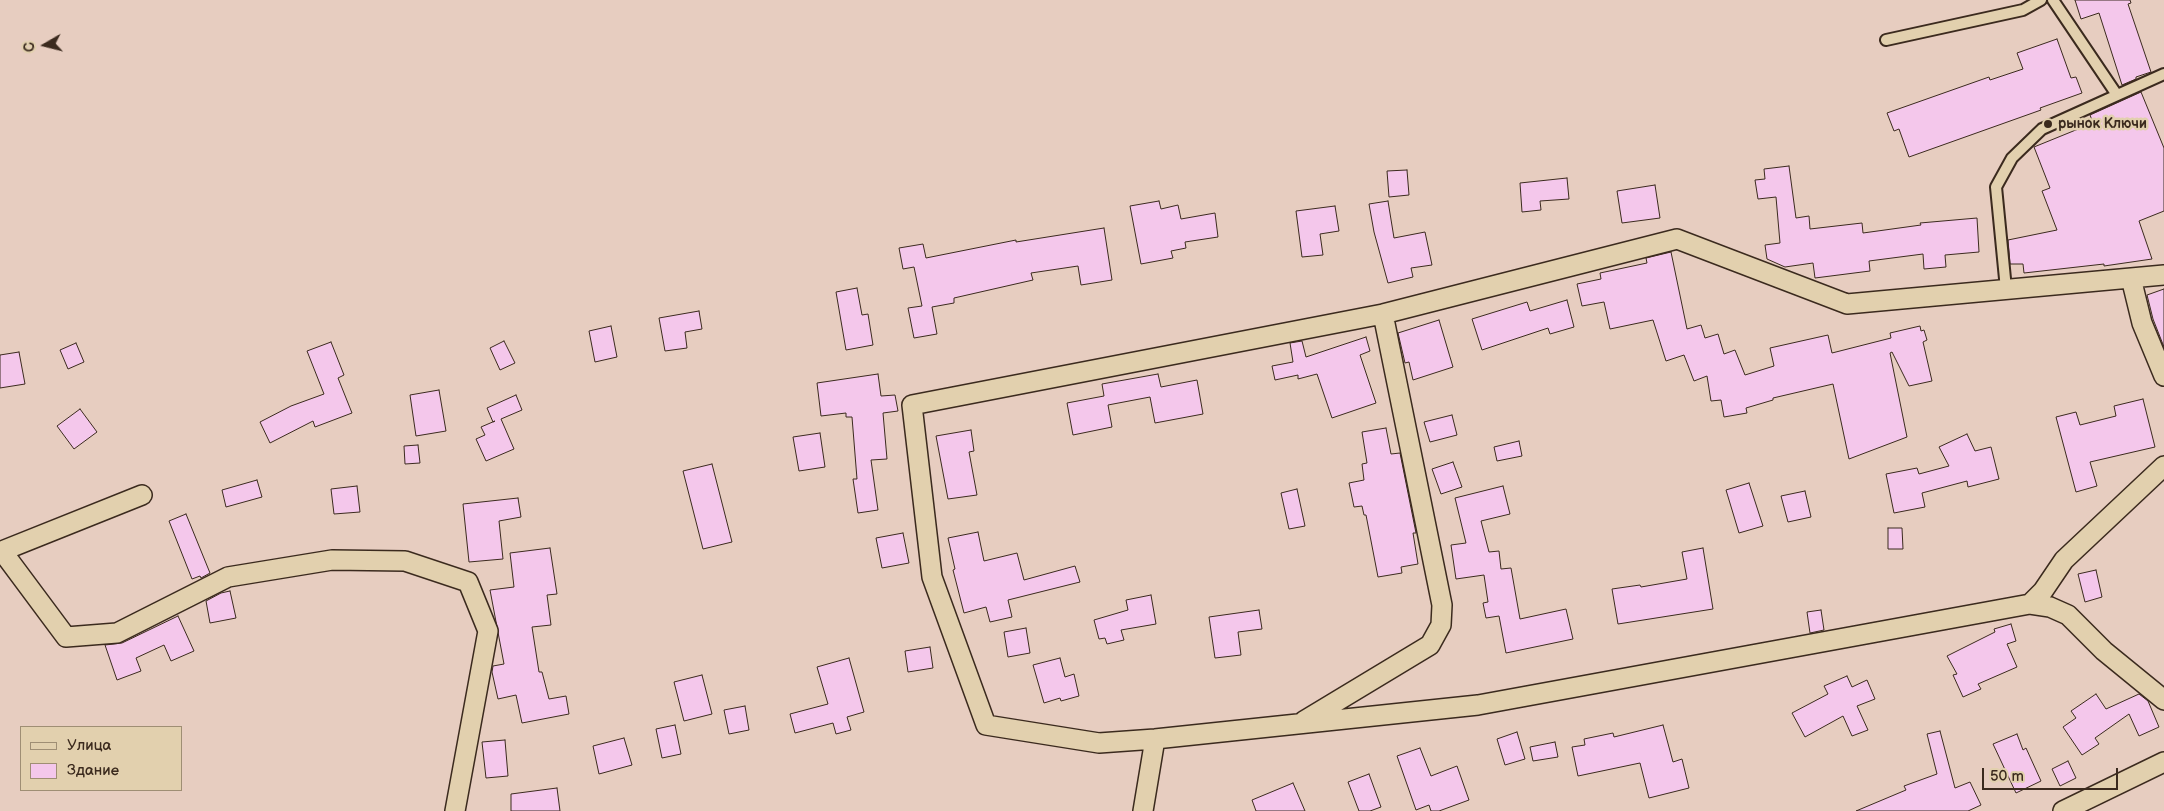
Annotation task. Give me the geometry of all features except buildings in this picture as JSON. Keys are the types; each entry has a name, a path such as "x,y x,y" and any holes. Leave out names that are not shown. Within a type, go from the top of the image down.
{"street":[{"path":"2164,275 1847,304 1678,238 1384,314 912,405 932,577 986,725 1099,743 1155,740 1478,705 2030,604 2050,607 2068,615 2104,651 2164,700"},
{"path":"2131,278 2142,323 2164,376"},
{"path":"1299,724 1430,645 1441,625 1442,605 1384,314"},
{"path":"2030,604 2043,591 2064,560 2164,468"},
{"path":"142,495 1,552 66,637 117,633 228,577 332,560 405,561 468,582 488,631 455,811"},
{"path":"1143,811 1155,740"},
{"path":"2063,811 2164,762"}],"lane":[{"path":"1886,40 2023,10 2041,0"},
{"path":"2053,0 2117,95"},
{"path":"2006,289 1996,187 2012,158 2042,129 2164,74"}],"place":[{"name":"рынок Ключи","path":"2048,124"}]}
